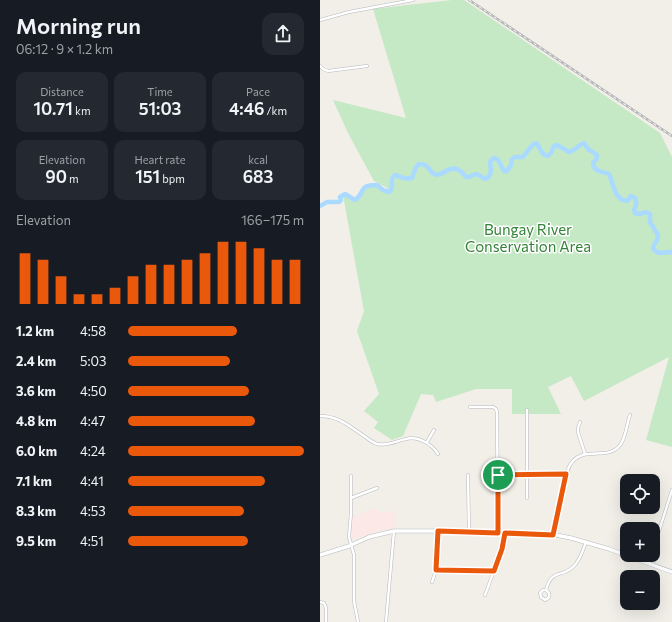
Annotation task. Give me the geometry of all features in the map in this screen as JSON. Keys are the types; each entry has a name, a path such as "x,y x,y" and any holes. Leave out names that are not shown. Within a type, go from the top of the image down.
{"main road":[{"path":"320,555 351,545 369,537 394,531 553,535 586,542 672,572"}],"street":[{"path":"320,20 350,12 413,0"},
{"path":"320,66 328,71 367,66"},
{"path":"470,407 491,407 496,409 497,413 498,533"},
{"path":"527,498 528,410"},
{"path":"553,535 568,468 578,456 607,453 616,449 622,442 630,415"},
{"path":"320,416 333,417 340,420 378,444 413,438 421,439 427,442 436,450 438,454"},
{"path":"580,422 578,432 586,454"},
{"path":"427,442 434,430"},
{"path":"468,474 469,532"},
{"path":"498,475 566,474"},
{"path":"351,476 349,537 354,552 354,601 358,622"},
{"path":"351,498 377,488"},
{"path":"660,528 672,490"},
{"path":"386,622 394,531"},
{"path":"432,582 436,570 438,531"},
{"path":"485,595 502,549 505,533"},
{"path":"546,590 552,577 572,568 576,564 586,542"},
{"path":"436,570 494,571"},
{"path":"320,602 324,603 326,606 326,622"}],"shaded area":[{"path":"376,508 379,513 396,511 395,528 352,539 352,517"}],"green space":[{"name":"Bungay River Conservation Area","path":"464,0 660,133 672,157 672,447 646,440 669,357 584,401 571,376 548,387 561,414 512,414 512,389 476,389 436,402 433,395 421,394 403,436 392,440 374,428 378,422 364,411 379,394 357,331 364,311 343,195 348,195 355,200 358,198 362,189 367,186 374,185 378,185 387,192 391,190 374,181 348,133 333,100 406,118 373,9"}],"waterway":[{"path":"320,206 327,202 339,202 341,200 340,197 345,194 355,200 364,188 371,185 377,185 383,190 389,192 392,187 392,179 395,175 410,179 412,178 416,167 419,164 427,166 434,174 438,175 448,170 456,169 461,171 466,177 475,174 486,179 490,174 490,162 492,159 495,158 498,160 504,171 507,171 511,165 512,159 515,157 523,157 536,143 542,153 548,156 554,146 557,145 569,152 584,143 589,150 597,155 596,160 593,162 594,168 598,171 609,174 619,197 627,201 631,196 635,198 635,213 640,214 646,212 650,214 650,222 658,235 653,247 654,250 659,253 672,252"}],"railway":[{"path":"469,0 672,136"}],"route":[{"path":"566,474 553,535 505,533 502,549 494,571 436,570 438,531 498,533 498,475 566,474"}]}
